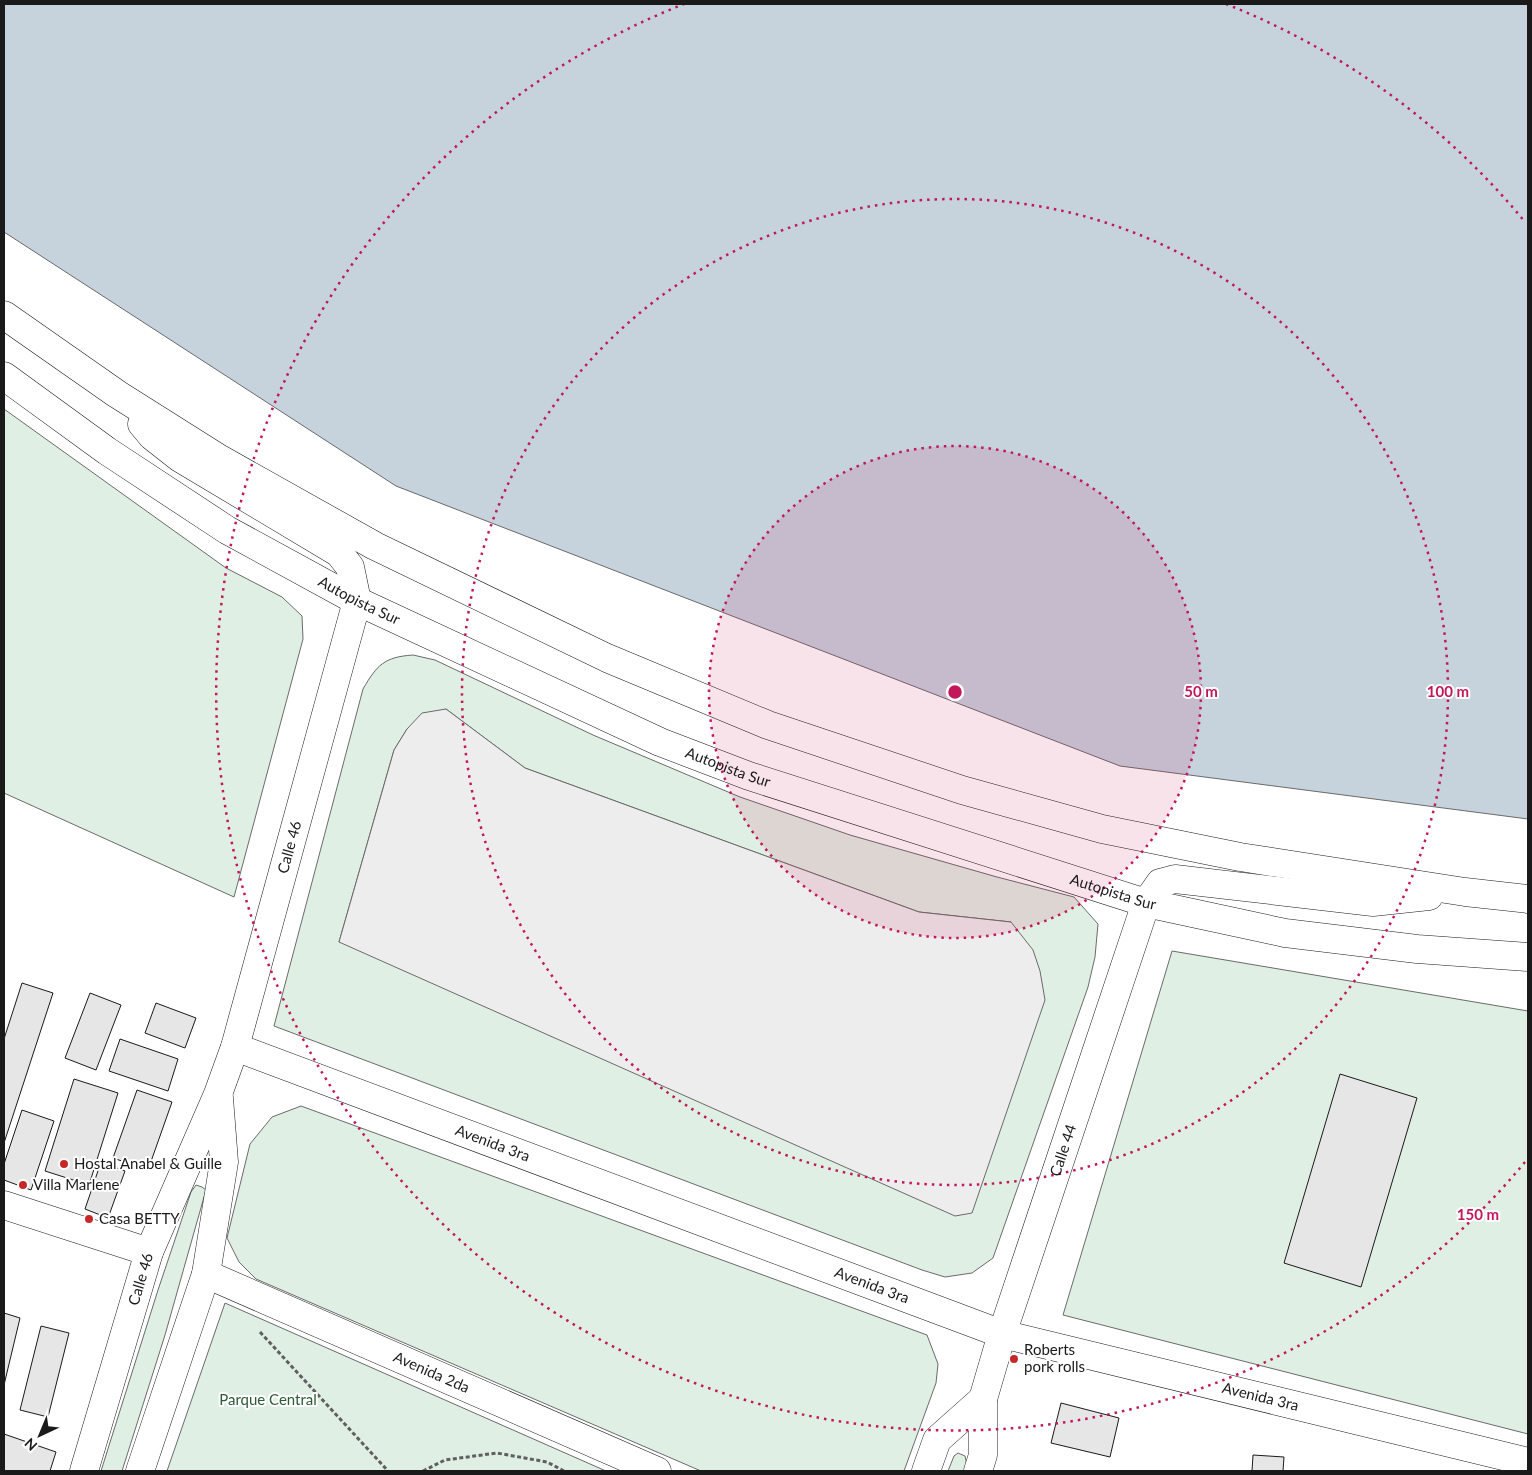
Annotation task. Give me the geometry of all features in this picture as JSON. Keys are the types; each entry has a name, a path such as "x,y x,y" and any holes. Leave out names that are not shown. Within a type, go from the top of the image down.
{"main road":[{"path":"4,315 117,394 220,459 375,546 607,658 768,725 962,790 1102,829 1240,857 1465,892 1528,899"},
{"name":"Autopista Sur","path":"4,376 107,451 227,530 357,600 660,742 740,772 1146,903 1285,933 1417,949 1528,956"},
{"path":"117,394 152,436 180,458 339,553 350,567 357,600"},
{"name":"Calle 46","path":"84,1471 149,1252 218,1094 235,1047 357,600"},
{"name":"Calle 44","path":"978,1471 982,1455 983,1399 1002,1334 1146,903 1160,882 1175,879 1373,902 1465,892"},
{"name":"Avenida 3ra","path":"235,1047 1002,1334 1524,1465"},
{"name":"Calle 46","path":"140,1471 206,1274 224,1162 218,1094"},
{"path":"4,1205 149,1252"},
{"name":"Avenida 2da","path":"206,1274 657,1471"},
{"path":"926,1471 937,1440 983,1399"}],"path":[{"path":"254,1325 388,1471"},
{"path":"423,1471 445,1460 496,1453 547,1462 564,1471"}],"green space":[{"path":"4,409 226,568 282,597 302,616 303,639 234,897 4,793"},
{"path":"413,655 435,660 593,735 740,797 850,835 1074,897 1098,924 1095,957 1088,987 993,1258 972,1273 945,1277 922,1270 274,1026 363,689 377,668 388,660","holes":["446,709 525,768 919,912 1011,922 339,942 394,750 407,729"]},
{"path":"1172,951 1528,1011 1528,1434 1063,1315"},
{"path":"301,1106 927,1335 938,1364 936,1383 904,1471 701,1471 256,1279 239,1262 227,1238 250,1144 272,1117"},
{"path":"196,1185 206,1190 165,1335 122,1471 101,1471 158,1290 191,1192"},
{"name":"Parque Central","path":"225,1303 606,1471 167,1471"},
{"path":"958,1453 965,1456 967,1465 965,1471 948,1471 954,1456"}],"shaded area":[{"path":"4,4 1528,4 1528,819 1120,766 396,486 4,232"},
{"path":"446,709 525,768 919,912 1011,922 1033,950 1040,971 1045,1000 972,1213 955,1216 339,942 394,750 407,729 422,713"}],"building":[{"path":"22,983 53,993 4,1143 4,1039"},
{"path":"90,993 121,1005 96,1070 65,1058"},
{"path":"156,1003 196,1018 185,1048 145,1033"},
{"path":"120,1039 178,1059 168,1091 109,1071"},
{"path":"1340,1074 1417,1098 1361,1287 1284,1263"},
{"path":"74,1079 118,1093 89,1185 45,1171"},
{"path":"137,1090 172,1102 148,1170 113,1158"},
{"path":"22,1110 54,1121 31,1190 4,1180 4,1164"},
{"path":"101,1162 125,1171 108,1218 85,1209"},
{"path":"4,1313 20,1318 4,1385"},
{"path":"41,1326 69,1333 48,1417 20,1410"},
{"path":"1061,1403 1119,1418 1110,1457 1051,1443"},
{"path":"4,1434 56,1452 50,1471 4,1471"},
{"path":"1253,1455 1284,1457 1283,1471 1252,1471"}],"place":[{"name":"Hostal Anabel & Guille","path":"64,1164"},
{"name":"Villa Marlene","path":"23,1185"},
{"name":"Casa BETTY","path":"89,1219"},
{"name":"Roberts pork rolls","path":"1014,1359"}]}
